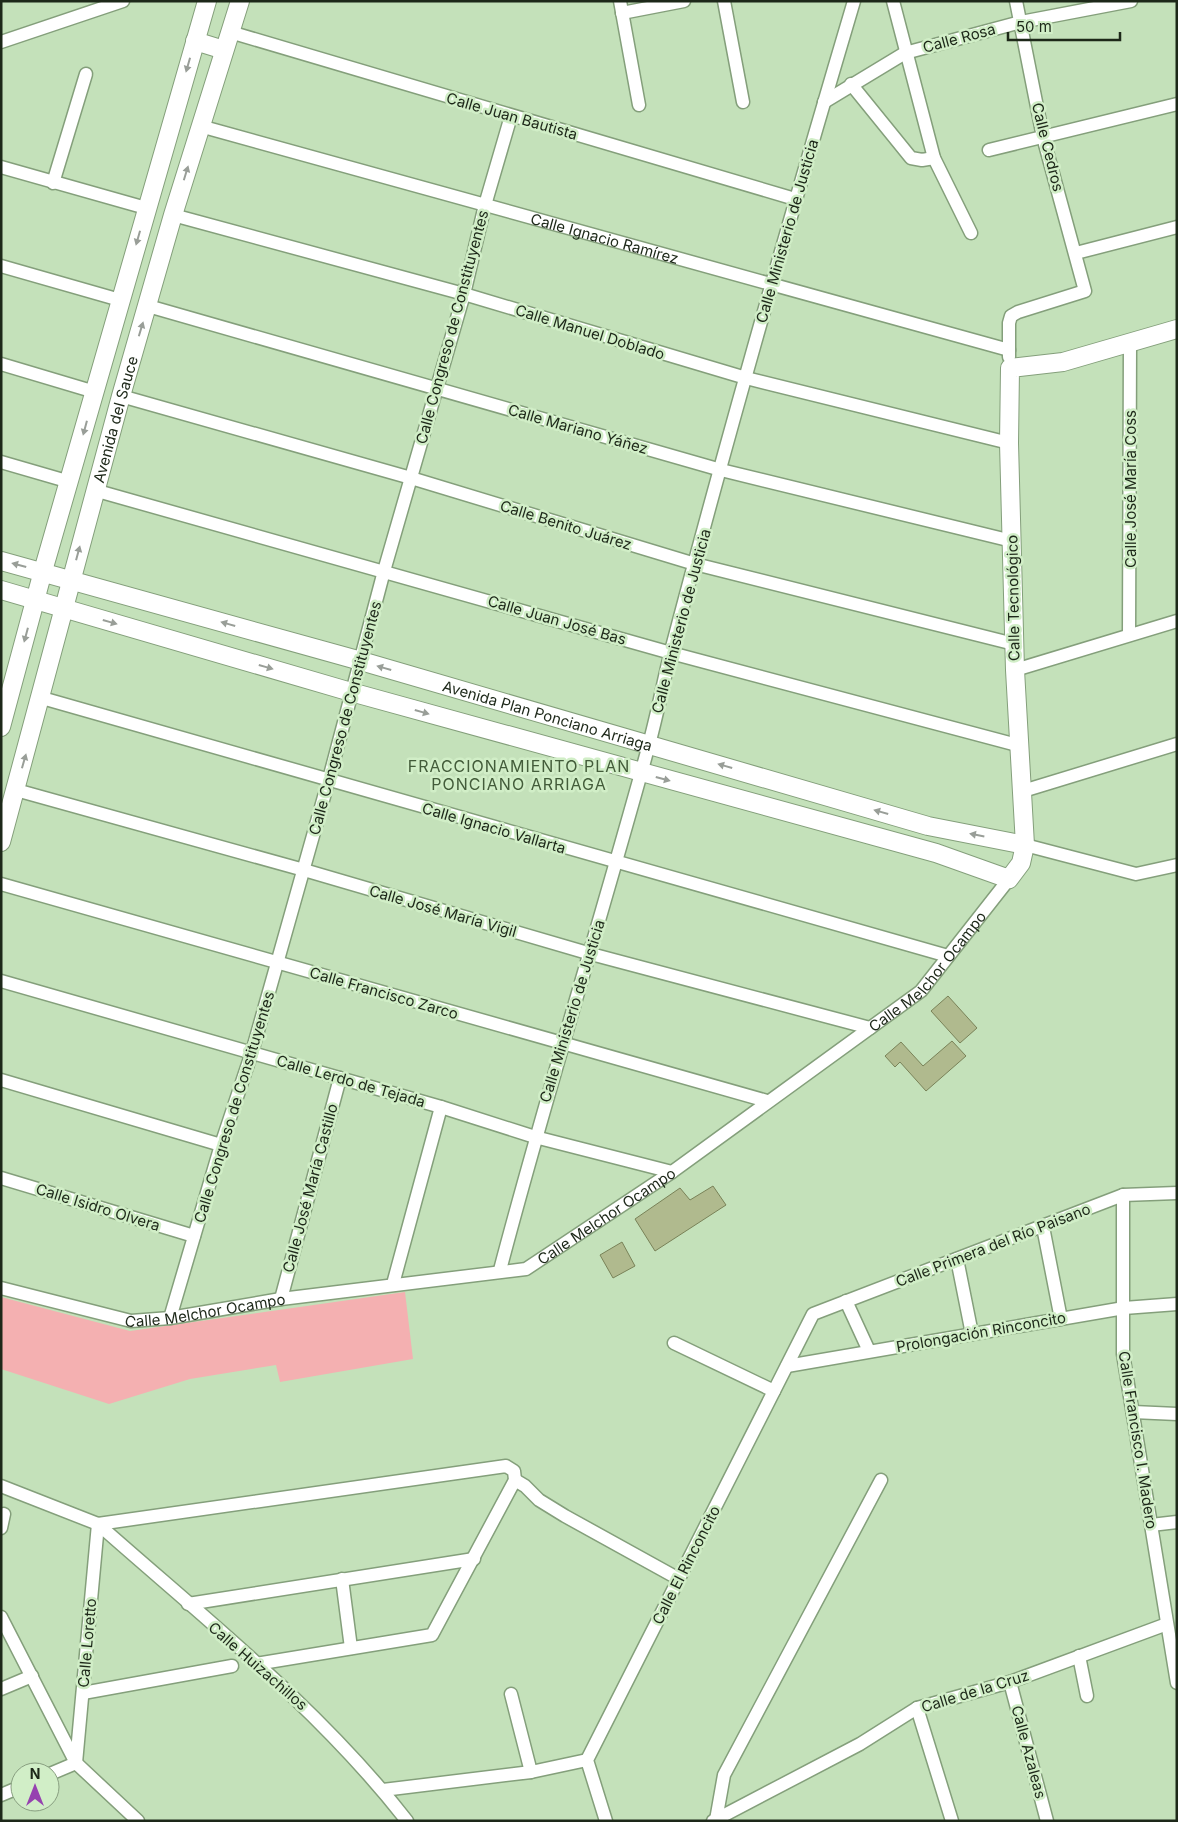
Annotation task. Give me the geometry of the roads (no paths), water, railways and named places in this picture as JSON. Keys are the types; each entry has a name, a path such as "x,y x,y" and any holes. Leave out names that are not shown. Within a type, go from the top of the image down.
{"street":[{"path":"1,42 123,1"},
{"name":"Avenida del Sauce","path":"1,727 35,599 207,1"},
{"name":"Avenida del Sauce","path":"1,842 42,698 94,490 173,215 240,1"},
{"path":"639,105 621,7 684,1"},
{"path":"724,1 743,102"},
{"name":"Calle Ministerio de Justicia","path":"500,1270 535,1137 591,954 616,864 649,744 671,653 795,198 854,1"},
{"path":"892,1 934,158 972,233"},
{"name":"Calle Cedros","path":"1016,1 1022,22 1043,137 1085,290"},
{"name":"Calle Rosa","path":"824,102 905,52 1022,22 1131,1"},
{"name":"Calle Juan Bautista","path":"230,32 795,198"},
{"path":"195,41 224,50"},
{"path":"53,183 86,74"},
{"path":"851,84 911,158 922,160 934,158"},
{"path":"989,150 1177,104"},
{"name":"Calle Congreso de Constituyentes","path":"170,1318 221,1145 252,1052 330,779 351,692 384,571 464,294 485,205 511,116"},
{"name":"Calle Ignacio Ramírez","path":"200,126 771,286 1009,350"},
{"path":"1,167 146,208"},
{"name":"Calle Manuel Doblado","path":"173,215 464,294 746,378 1009,443"},
{"path":"1076,252 1177,228"},
{"path":"1,266 120,300"},
{"name":"Calle Tecnológico","path":"1024,845 1021,746 1014,644 1009,443 1009,323 1011,316 1018,312 1085,290"},
{"name":"Calle Mariano Yáñez","path":"148,306 721,470 1012,541"},
{"path":"1010,368 1063,362 1177,329"},
{"name":"Calle José María Coss","path":"1129,635 1130,342"},
{"path":"1,364 95,392"},
{"name":"Calle Benito Juárez","path":"121,396 411,478 695,564 1014,644"},
{"path":"1,462 70,482"},
{"name":"Calle Juan José Bas","path":"94,490 671,653 1021,746"},
{"name":"Avenida Plan Ponciano Arriaga","path":"1,561 361,661 928,826 1024,845"},
{"name":"Avenida Plan Ponciano Arriaga","path":"1,590 351,692 936,854 1009,879"},
{"path":"1015,670 1177,620"},
{"name":"Calle Ignacio Vallarta","path":"42,698 330,779 616,864 948,956"},
{"path":"1023,791 1177,744"},
{"name":"Calle José María Vigil","path":"16,790 304,870 591,954 870,1028"},
{"path":"928,826 936,854"},
{"path":"1024,845 1136,874 1177,865"},
{"name":"Calle Melchor Ocampo","path":"1,1288 131,1321 170,1318 281,1299 393,1284 500,1270 526,1269 672,1172 767,1101 921,991 1021,863 1024,845"},
{"name":"Calle Francisco Zarco","path":"1,884 767,1101"},
{"name":"Calle Lerdo de Tejada","path":"1,981 441,1107 535,1137 672,1172"},
{"name":"Calle José María Castillo","path":"281,1299 340,1078"},
{"path":"1,1080 221,1145"},
{"path":"393,1284 441,1107"},
{"name":"Calle Isidro Olvera","path":"1,1178 194,1236"},
{"name":"Calle Primera del Río Paisano","path":"813,1314 1122,1195 1177,1193"},
{"name":"Calle Francisco I. Madero","path":"1122,1195 1124,1354 1177,1683"},
{"path":"1043,1227 1061,1319"},
{"path":"957,1259 972,1334"},
{"path":"846,1301 869,1351"},
{"name":"Prolongación Rinconcito","path":"787,1366 1124,1308 1177,1304"},
{"name":"Calle El Rinconcito","path":"587,1760 813,1314"},
{"path":"674,1343 774,1391"},
{"path":"1133,1412 1177,1414"},
{"path":"1,1486 98,1524 506,1466 514,1471 515,1480 432,1635 256,1664"},
{"path":"515,1480 526,1486 539,1500 679,1579"},
{"path":"714,1820 724,1775 881,1480"},
{"path":"1,1528 4,1514"},
{"path":"1151,1525 1177,1522"},
{"name":"Calle Huizachillos","path":"98,1524 313,1714 383,1790 407,1821"},
{"name":"Calle Loretto","path":"76,1763 98,1524"},
{"path":"188,1604 474,1559"},
{"path":"342,1579 351,1648"},
{"path":"1,1617 76,1763 138,1821"},
{"name":"Calle de la Cruz","path":"714,1820 860,1744 916,1708 1010,1682 1167,1624"},
{"path":"1079,1656 1087,1696"},
{"path":"83,1693 232,1666"},
{"path":"1,1688 32,1676"},
{"name":"Calle Azaleas","path":"1010,1682 1047,1821"},
{"path":"512,1694 531,1772"},
{"path":"916,1708 952,1821"},
{"path":"383,1790 531,1772 587,1760 606,1821"},
{"path":"60,1770 76,1763"}],"district":[{"name":"FRACCIONAMIENTO PLAN PONCIANO ARRIAGA","path":"519,775"}]}
